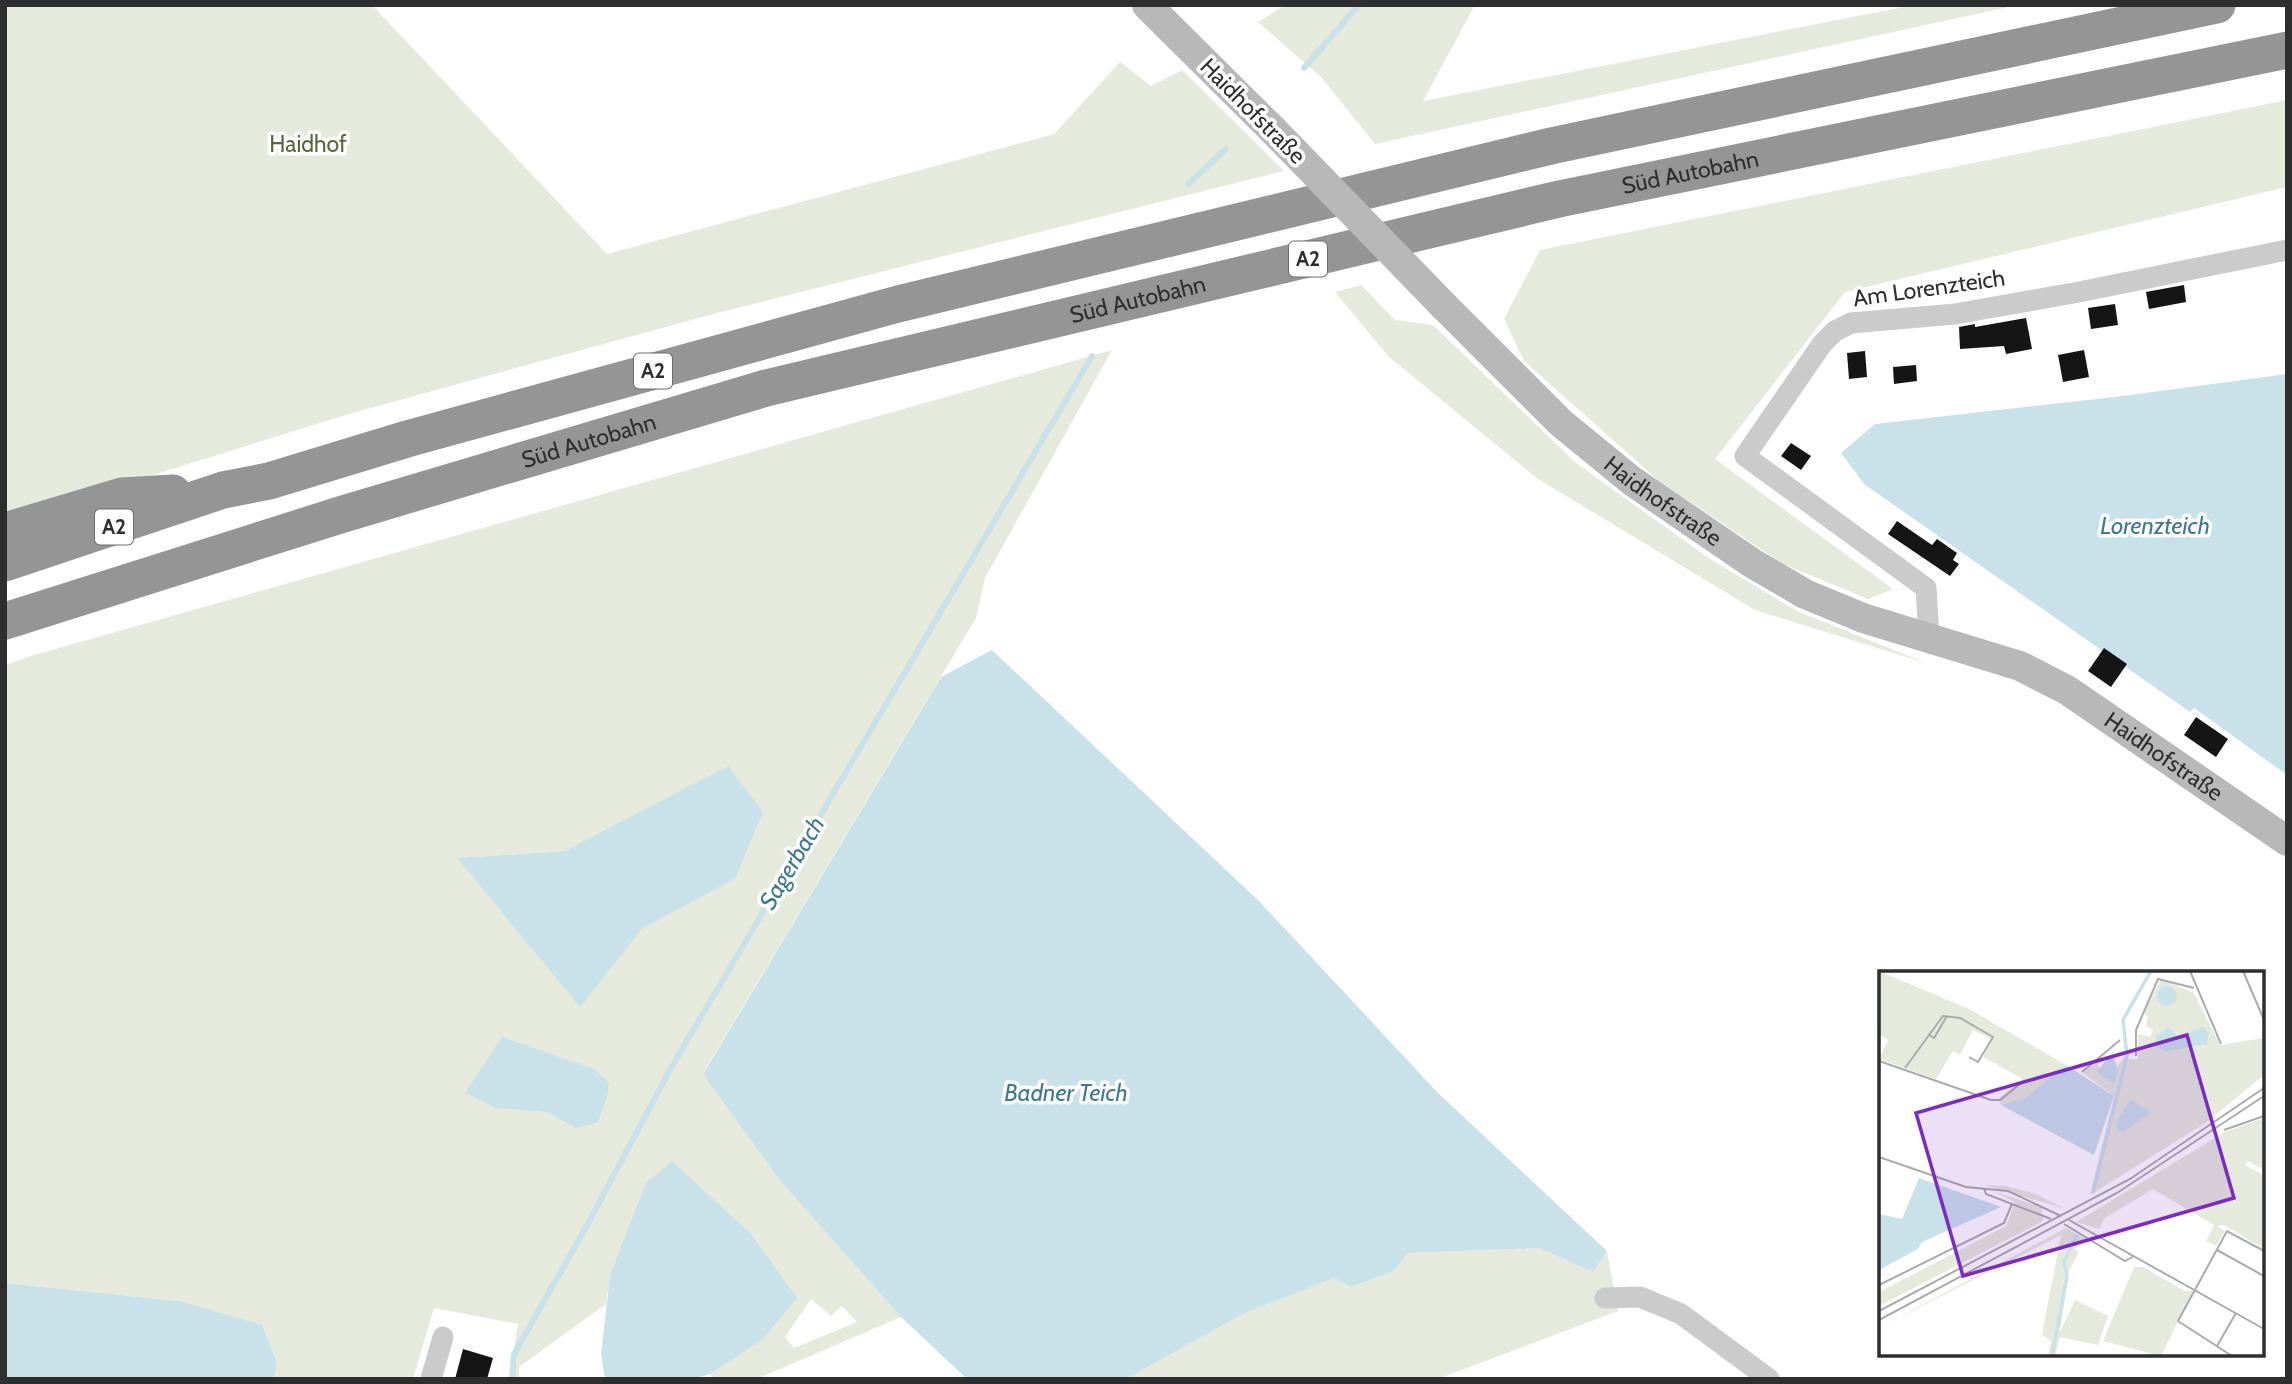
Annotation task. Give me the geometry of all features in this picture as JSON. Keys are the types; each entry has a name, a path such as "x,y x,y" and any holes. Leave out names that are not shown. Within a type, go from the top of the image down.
{"highway":[{"name":"A2","path":"5,563 223,490 269,481 407,439 898,304 1551,146 2217,5"},
{"name":"Süd Autobahn","path":"5,621 340,514 766,388 1559,199 2287,50"},
{"path":"5,531 122,496 223,490"}],"street":[{"name":"Haidhofstraße","path":"1147,5 1561,423 1632,481 1752,563 1805,594 1863,618 2020,667 2067,690 2287,841"},
{"name":"Am Lorenzteich","path":"1929,639 1926,588 1745,456 1822,344 1835,331 1851,323 1969,311 2287,250"},
{"path":"1605,1298 1640,1297 1681,1314 1769,1379"},
{"path":"431,1379 443,1338"}],"green space":[{"name":"Haidhof","path":"5,5 372,5 607,254 1054,134 1120,62 1151,86 1182,70 1284,171 717,313 349,414 5,521"},
{"path":"1285,5 1475,5 1423,101 1914,5 2018,5 1375,144 1321,77 1258,22"},
{"path":"2287,100 2287,187 1845,292 1715,459 1893,589 1868,599 1783,564 1659,481 1524,361 1504,319 1540,250"},
{"path":"1361,285 1395,320 1433,325 1576,463 1710,559 1797,611 1926,663 1755,610 1538,479 1388,356 1335,292"},
{"path":"1112,350 985,578 976,618 703,1073 782,1183 901,1317 757,1379 713,1379 710,1374 761,1341 610,1275 606,1304 519,1367 519,1379 509,1379 518,1324 434,1308 413,1379 274,1379 277,1363 179,1301 5,1283 5,665","holes":["565,851 735,879 642,929 580,1006 457,858","811,1299 831,1316 842,1306 857,1322 794,1348 785,1337"]},
{"path":"1539,1248 1593,1272 1607,1251 1618,1311 1438,1379 1126,1379 1243,1314 1334,1278 1351,1287 1394,1271 1408,1253"}],"water":[{"name":"Lorenzteich","path":"2287,374 2287,775 2194,708 2190,712 1864,484 1841,453 1875,424"},
{"name":"Badner Teich","path":"992,650 1259,901 1438,1093 1607,1251 1593,1272 1539,1248 1408,1253 1394,1271 1351,1287 1334,1278 1243,1314 1126,1379 967,1379 901,1317 782,1183 703,1074 941,677"},
{"path":"728,766 763,812 735,879 642,929 580,1007 457,858 565,851"},
{"path":"502,1037 594,1069 609,1083 598,1122 576,1128 548,1112 497,1108 465,1093"},
{"path":"672,1161 751,1234 797,1298 761,1341 710,1374 693,1379 605,1379 601,1354 610,1275 646,1183"},
{"path":"5,1283 179,1301 262,1325 277,1363 274,1379 5,1379"}],"building":[{"path":"2184,285 2186,302 2149,309 2146,292"},
{"path":"2115,304 2118,325 2091,329 2088,308"},
{"path":"2026,318 2032,349 2006,354 2004,346 1960,349 1959,327 1975,324 1975,327"},
{"path":"2084,350 2089,377 2063,382 2058,355"},
{"path":"1865,351 1867,377 1849,379 1847,353"},
{"path":"1916,365 1917,381 1894,384 1893,367"},
{"path":"1791,443 1811,456 1801,470 1781,456"},
{"path":"1897,521 1932,545 1937,539 1957,553 1953,560 1959,564 1950,576 1888,534"},
{"path":"2104,648 2127,664 2111,687 2088,671"},
{"path":"2196,717 2228,739 2216,757 2184,735"},
{"path":"463,1349 493,1358 487,1379 455,1379"}],"waterway":[{"name":"Sagerbach","path":"1304,68 1359,5"},
{"name":"Sagerbach","path":"1188,184 1226,149"},
{"name":"Sagerbach","path":"512,1379 514,1354 585,1229 672,1066 1092,356"}]}
